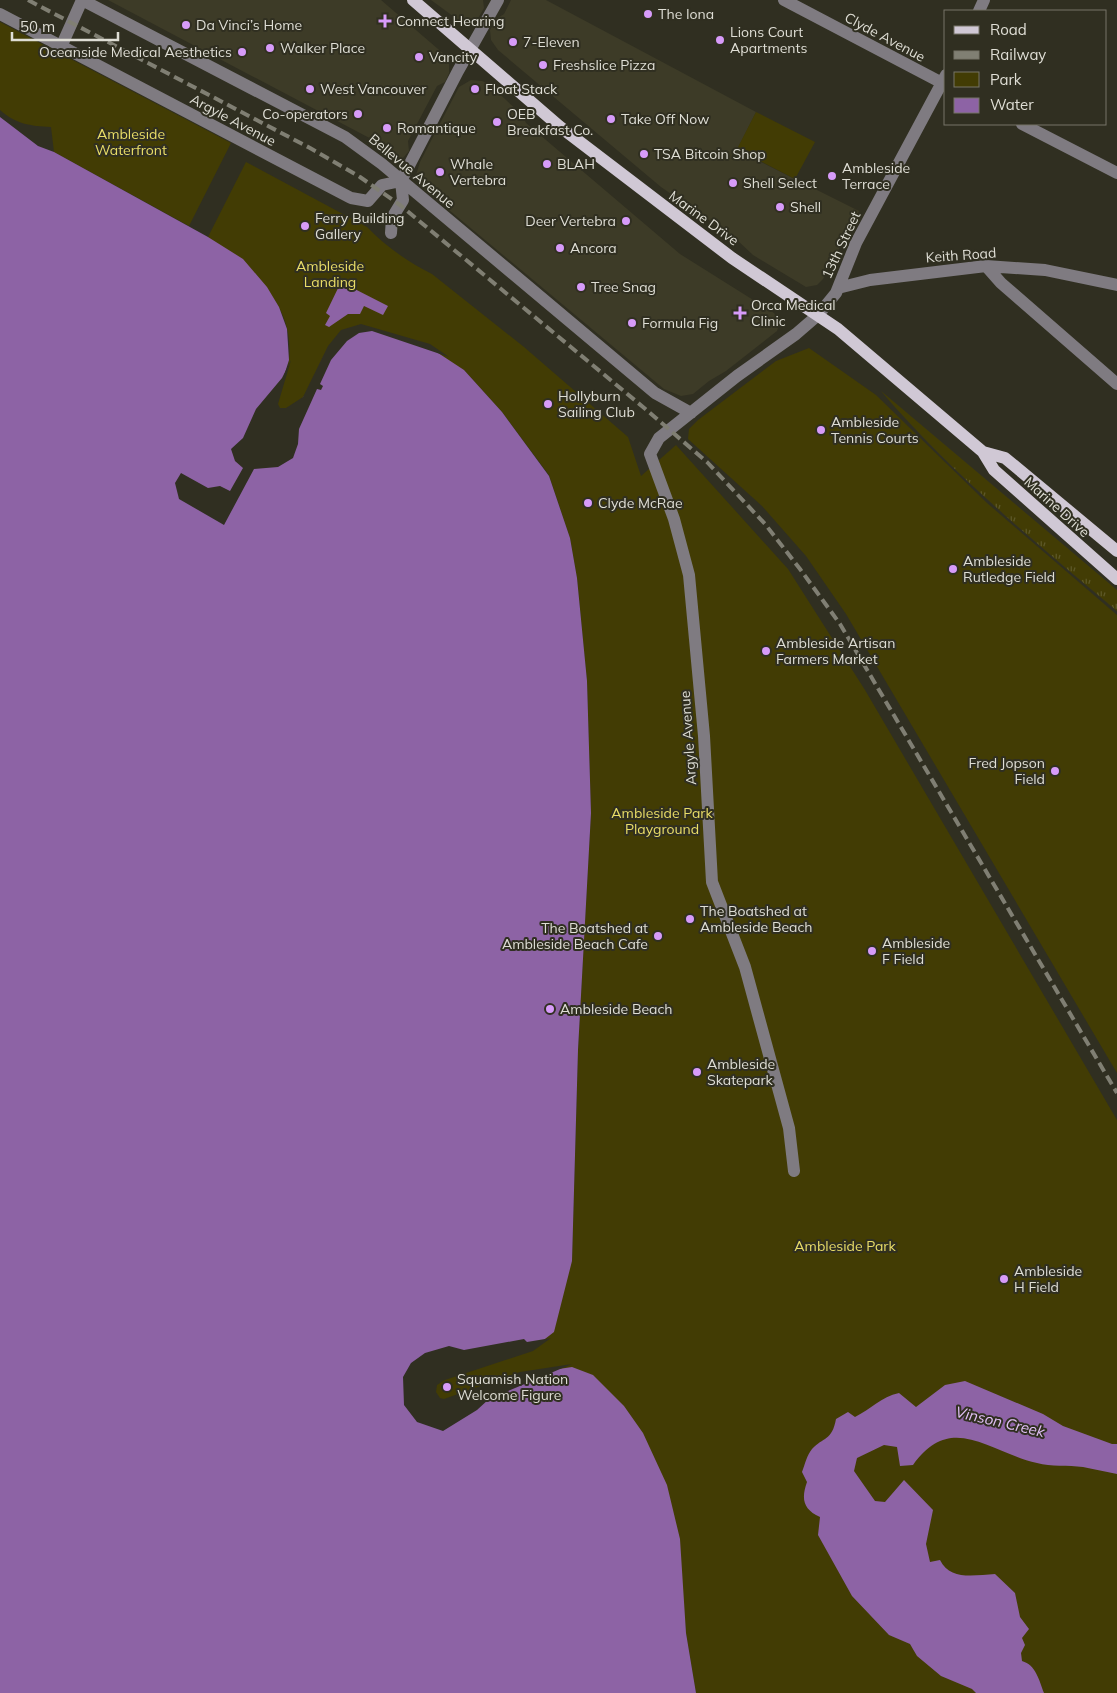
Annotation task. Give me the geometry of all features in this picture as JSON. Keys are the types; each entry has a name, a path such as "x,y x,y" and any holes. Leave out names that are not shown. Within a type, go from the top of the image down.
{"main road":[{"name":"Marine Drive","path":"413,0 472,49 558,126 649,196 784,294 818,315 983,452 994,470 1117,579"},
{"name":"Marine Drive","path":"983,452 1005,458 1117,551"}],"street":[{"path":"61,47 82,0"},
{"name":"Bellevue Avenue","path":"82,0 345,136 382,164 655,393 691,413"},
{"path":"391,233 391,222 403,200 401,181 458,71 498,0"},
{"name":"Clyde Avenue","path":"784,0 944,81"},
{"name":"Argyle Avenue","path":"0,14 351,198 368,201 382,185 401,181"},
{"name":"13th Street","path":"652,448 659,438 796,334 818,315 838,288 856,244 944,81"},
{"path":"1024,125 1117,173"},
{"path":"986,266 1001,283 1117,384"},
{"name":"Keith Road","path":"838,288 870,280 986,266 1045,270 1117,285"},
{"name":"Argyle Avenue","path":"652,448 651,461 674,519 689,575 704,736 712,882 745,967 789,1128 794,1171"}],"shaded area":[{"path":"108,0 381,0 445,55 449,60 449,73 445,82 437,86 408,141 409,151 403,158 395,161 381,153 377,142"},
{"path":"431,0 483,0 484,8 477,20 461,22"},
{"path":"511,0 546,0 756,112 737,150 859,211 823,279 817,285 806,287 753,255 736,239 661,187 498,50 491,40 490,30 496,19 504,14"},
{"path":"471,80 489,84 523,116 526,123 680,254 774,313 780,322 777,331 693,394 681,396 664,389 419,185 416,175 420,162 459,87"}],"green space":[{"name":"Ambleside Waterfront","path":"0,22 231,143 189,226 54,152 51,127 24,123 6,115 0,110"},
{"path":"756,112 815,142 795,179 737,149"},
{"name":"Ambleside Park","path":"246,162 367,227 389,247 432,274 524,347 628,437 641,476 676,445 788,569 865,690 1117,1120 1117,1693 696,1693 686,1633 683,1598 445,1401 438,1400 433,1392 435,1384 572,1261 578,1050 591,813 587,681 577,578 570,538 549,475 502,412 464,370 305,397 287,410 278,411 275,404 289,360 289,339 285,320 277,303 266,288 239,262 208,237"},
{"path":"809,348 876,395 987,503 1117,615 1117,1073 846,614 806,556 762,506 688,439 689,429 698,420 776,361"},
{"path":"881,391 1117,590 1117,611 994,506 935,450"}],"water":[{"path":"0,117 38,146 54,152 208,237 243,259 267,287 279,307 287,329 289,360 275,404 278,410 289,408 304,396 328,350 360,326 429,347 464,370 502,412 549,476 570,538 577,578 587,681 591,813 578,1050 572,1261 554,1332 532,1349 444,1377 435,1384 433,1392 438,1400 445,1401 512,1376 572,1367 593,1375 624,1406 643,1433 667,1485 680,1539 686,1633 696,1693 0,1693"},
{"path":"341,282 388,306 383,315 364,306 360,314 348,314 329,327 325,325 330,316 326,313"},
{"name":"Vinson Creek","path":"965,1381 1043,1414 1063,1426 1112,1444 1117,1444 1117,1474 1083,1467 1042,1464 1019,1458 971,1440 956,1438 942,1440 927,1449 913,1465 900,1466 897,1447 884,1445 857,1458 854,1471 875,1501 885,1502 904,1480 933,1510 926,1544 930,1562 940,1560 944,1567 957,1574 971,1576 995,1574 1015,1593 1020,1617 1029,1629 1022,1638 1025,1645 1021,1653 1022,1661 1034,1669 1044,1693 976,1693 972,1689 941,1676 917,1656 910,1644 889,1635 852,1596 818,1535 820,1517 810,1511 805,1503 804,1494 807,1482 802,1472 806,1460 812,1449 830,1435 836,1419 848,1412 855,1417 881,1400 899,1393 916,1407 945,1385"}],"pier":[{"path":"361,324 430,344 449,357 372,331 359,333 347,341 331,360 320,384 323,386 321,390 317,389 299,429 298,444 293,458 278,467 254,469 224,525 179,499 175,483 181,473 208,488 220,486 230,491 243,468 235,461 231,449 243,438 256,409 282,378 291,360 278,404 280,408 286,408 303,397 328,346 341,330"},
{"path":"551,1338 533,1351 445,1380 437,1385 436,1392 440,1398 444,1399 520,1372 572,1364 489,1399 477,1410 443,1431 417,1422 404,1405 403,1377 411,1363 425,1353 449,1346 464,1350 524,1339 527,1342"}],"railway":[{"path":"28,0 310,148 360,177 400,205 707,462 765,524 840,624 1117,1093"}],"place":[{"name":"The Iona","path":"648,14"},
{"name":"Connect Hearing","path":"385,21"},
{"name":"Da Vinci’s Home","path":"186,25"},
{"name":"Lions Court Apartments","path":"720,40"},
{"name":"7-Eleven","path":"513,42"},
{"name":"Walker Place","path":"270,48"},
{"name":"Oceanside Medical Aesthetics","path":"242,52"},
{"name":"Vancity","path":"419,57"},
{"name":"Freshslice Pizza","path":"543,65"},
{"name":"West Vancouver","path":"310,89"},
{"name":"Float Stack","path":"475,89"},
{"name":"Co-operators","path":"358,114"},
{"name":"Take Off Now","path":"611,119"},
{"name":"OEB Breakfast Co.","path":"497,122"},
{"name":"Romantique","path":"387,128"},
{"name":"TSA Bitcoin Shop","path":"644,154"},
{"name":"BLAH","path":"547,164"},
{"name":"Whale Vertebra","path":"440,172"},
{"name":"Ambleside Terrace","path":"832,176"},
{"name":"Shell Select","path":"733,183"},
{"name":"Shell","path":"780,207"},
{"name":"Deer Vertebra","path":"626,221"},
{"name":"Ferry Building Gallery","path":"305,226"},
{"name":"Ancora","path":"560,248"},
{"name":"Tree Snag","path":"581,287"},
{"name":"Orca Medical Clinic","path":"740,313"},
{"name":"Formula Fig","path":"632,323"},
{"name":"Hollyburn Sailing Club","path":"548,404"},
{"name":"Ambleside Tennis Courts","path":"821,430"},
{"name":"Clyde McRae","path":"588,503"},
{"name":"Ambleside Rutledge Field","path":"953,569"},
{"name":"Ambleside Artisan Farmers Market","path":"766,651"},
{"name":"Fred Jopson Field","path":"1055,771"},
{"name":"The Boatshed at Ambleside Beach","path":"690,919"},
{"name":"The Boatshed at Ambleside Beach Cafe","path":"658,936"},
{"name":"Ambleside F Field","path":"872,951"},
{"name":"Ambleside Beach","path":"550,1009"},
{"name":"Ambleside Skatepark","path":"697,1072"},
{"name":"Ambleside H Field","path":"1004,1279"},
{"name":"Squamish Nation Welcome Figure","path":"447,1387"}],"park label":[{"name":"Ambleside Landing","path":"330,274"},
{"name":"Ambleside Park Playground","path":"662,822"}]}
